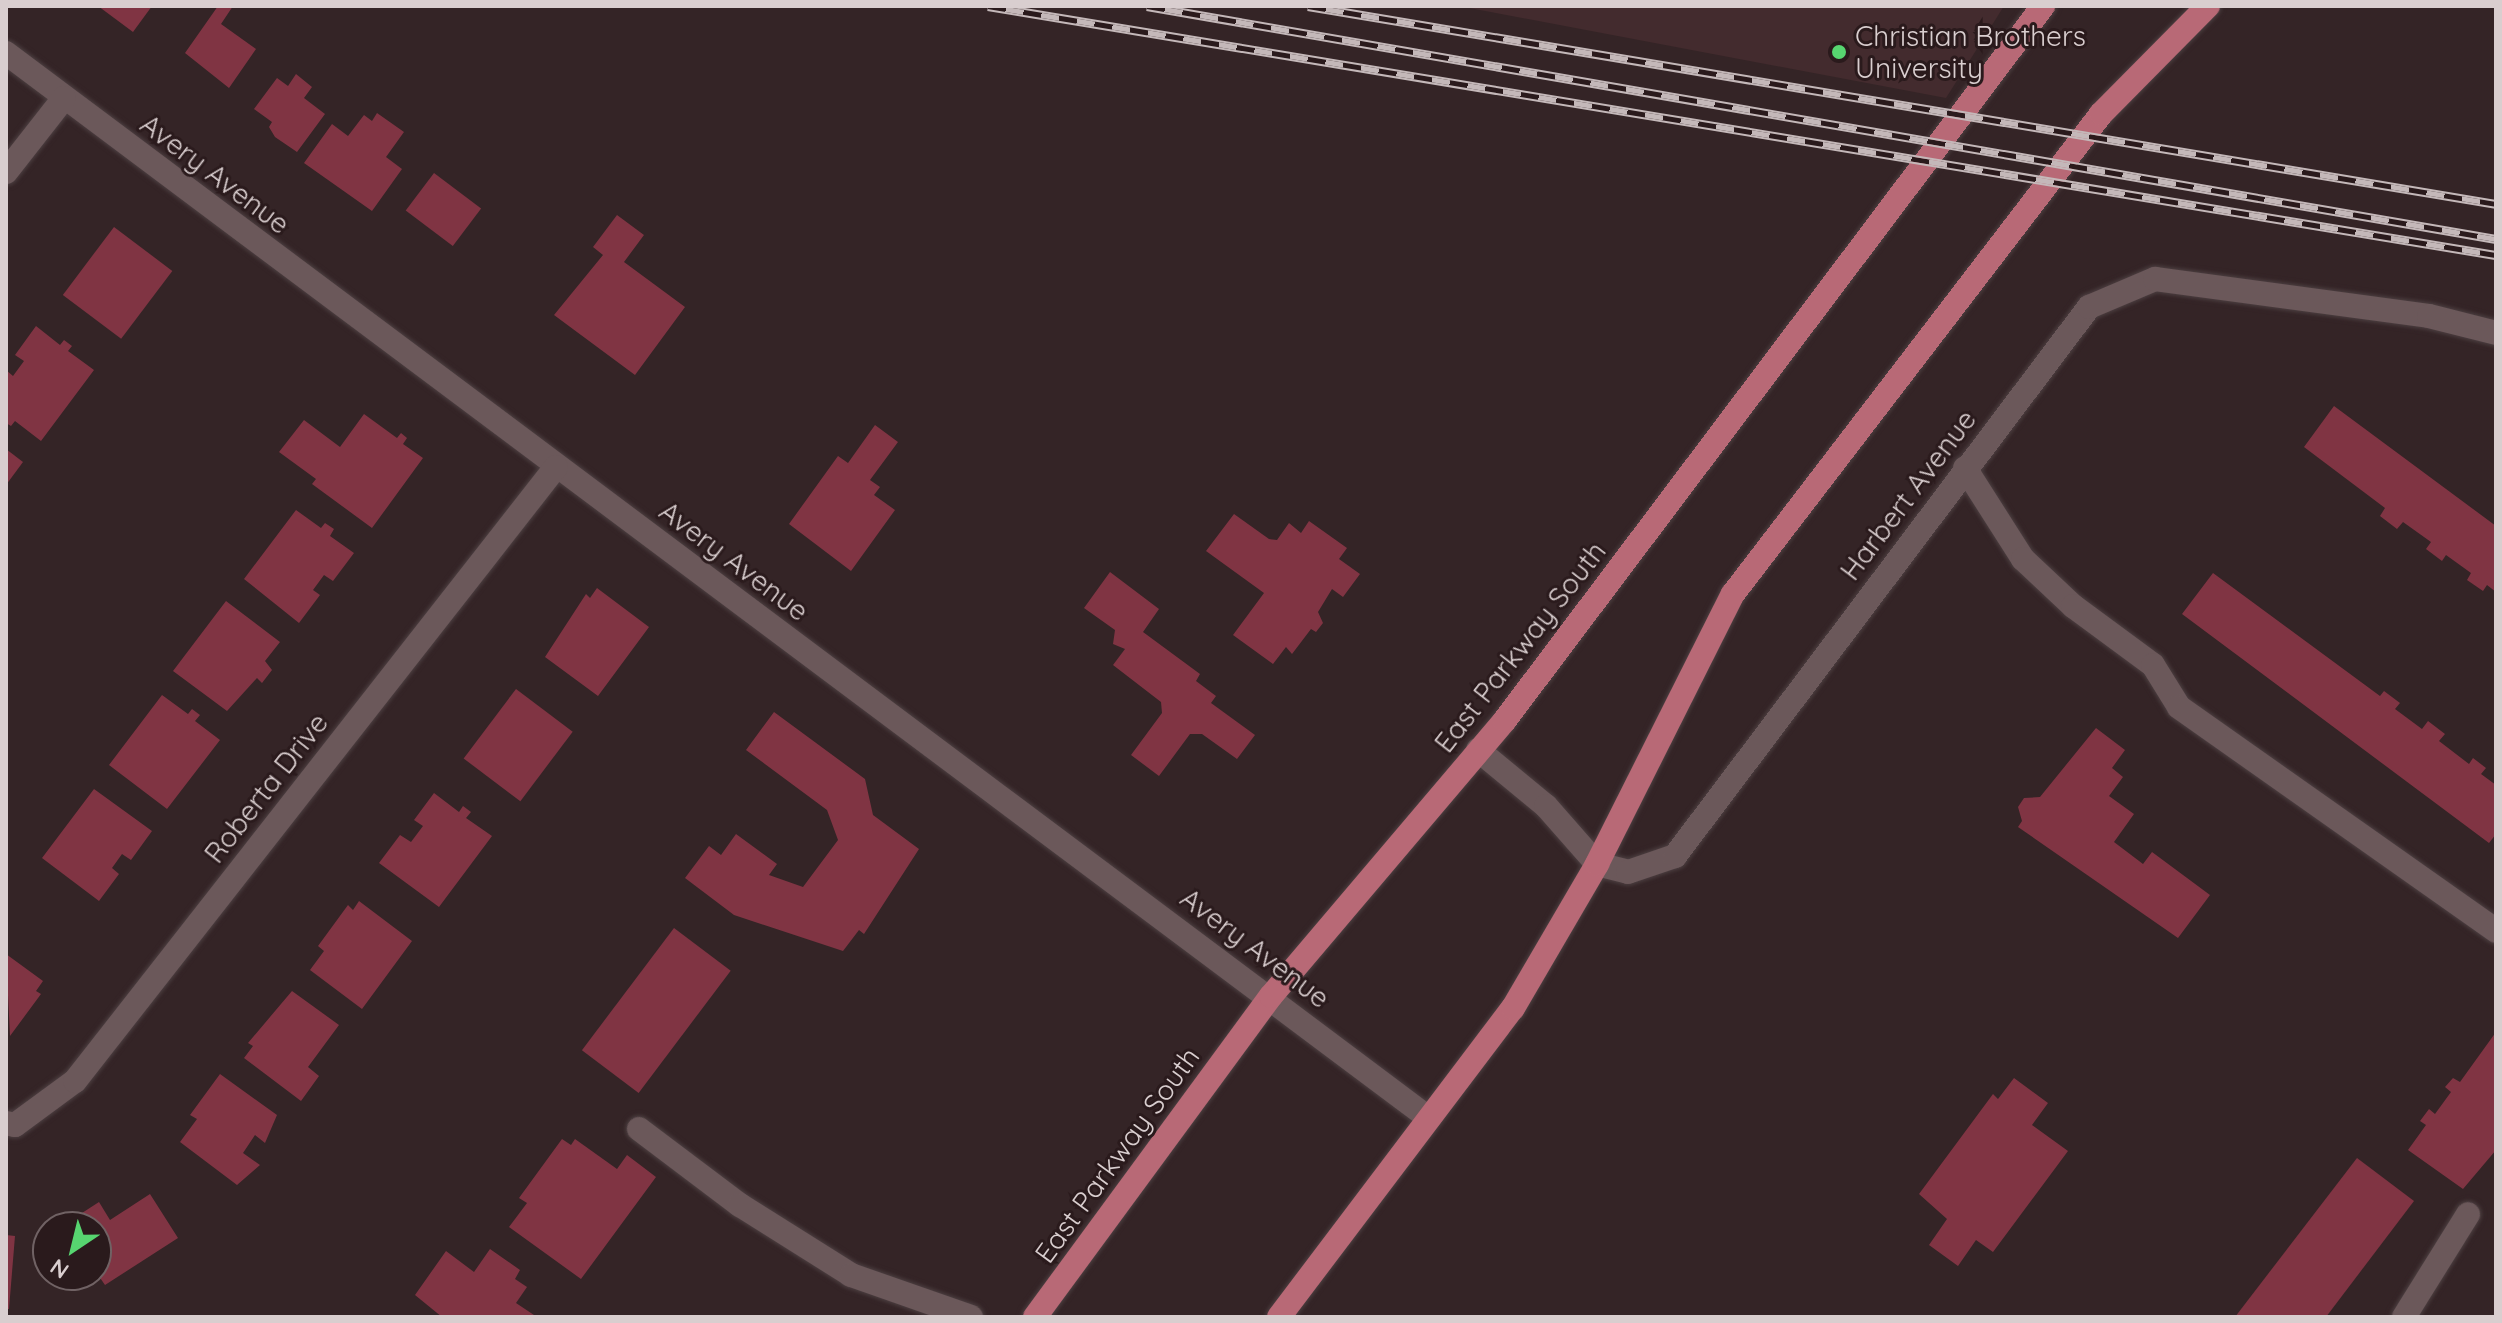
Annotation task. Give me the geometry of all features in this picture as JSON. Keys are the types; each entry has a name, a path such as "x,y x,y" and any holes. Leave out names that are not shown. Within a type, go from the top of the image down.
{"main road":[{"name":"East Parkway South","path":"1035,1317 1271,996 1478,750 1757,389 2043,6"},
{"path":"1279,1317 1427,1117 1513,1008 1597,864 1733,594 2101,114 2208,6"}],"street":[{"name":"Avery Avenue","path":"6,53 556,467 1271,996 1427,1117"},
{"path":"6,172 64,98"},
{"name":"Harbert Avenue","path":"1597,864 1628,872 1675,856 2089,307 2155,279 2429,316 2496,333"},
{"name":"Roberta Drive","path":"6,1123 15,1125 75,1081 556,467"},
{"path":"1965,468 2023,559 2073,606 2153,665 2179,707 2496,931"},
{"path":"1478,750 1546,806 1597,864"},
{"path":"639,1129 740,1205 851,1275 971,1317"},
{"path":"2404,1317 2468,1214"}],"shaded area":[{"name":"Christian Brothers University","path":"1459,6 2004,6 1946,98"}],"building":[{"path":"98,6 152,6 133,32"},
{"path":"218,6 233,6 221,24 256,49 229,88 185,53"},
{"path":"296,74 312,87 304,98 325,114 297,152 275,137 269,127 272,122 254,109 277,78 288,86"},
{"path":"377,113 404,132 386,157 402,169 372,211 304,163 332,124 348,136 364,115 372,121"},
{"path":"434,173 481,209 453,246 406,211"},
{"path":"617,215 644,235 624,262 685,307 635,375 554,315 603,255 593,247"},
{"path":"114,227 172,271 121,339 63,295"},
{"path":"36,326 60,345 64,340 72,346 68,351 94,370 41,441 15,421 11,426 6,423 6,370 13,376 24,361 15,355"},
{"path":"2334,406 2496,526 2496,592 2487,585 2483,591 2467,580 2471,573 2446,555 2442,561 2426,549 2431,542 2403,522 2397,529 2380,516 2385,508 2304,447"},
{"path":"364,414 397,438 401,433 407,438 403,444 423,458 372,528 312,484 316,479 279,452 304,420 340,447"},
{"path":"875,425 898,442 870,480 880,487 874,495 895,510 851,571 789,524 838,456 848,463"},
{"path":"6,449 23,462 6,485"},
{"path":"296,510 321,528 325,523 334,529 330,536 354,553 333,581 324,575 313,590 320,595 299,623 244,579"},
{"path":"1234,514 1269,539 1277,540 1289,523 1301,533 1309,521 1347,548 1339,559 1360,574 1343,597 1332,589 1318,612 1323,623 1316,632 1311,629 1292,654 1286,647 1273,664 1233,635 1264,593 1206,551"},
{"path":"1110,572 1159,609 1143,632 1200,674 1196,681 1216,696 1211,703 1255,735 1237,759 1202,734 1190,734 1159,776 1131,755 1162,713 1161,702 1113,665 1125,649 1113,644 1115,630 1084,608"},
{"path":"2213,573 2380,696 2384,691 2400,703 2395,709 2422,729 2428,721 2445,734 2439,741 2469,764 2473,758 2486,768 2481,774 2496,785 2496,834 2489,843 2182,614"},
{"path":"597,588 649,627 598,696 545,657 586,594 590,598"},
{"path":"226,601 280,642 265,661 272,670 262,683 257,678 227,711 173,671"},
{"path":"516,689 573,732 520,801 464,758"},
{"path":"162,695 188,714 192,709 200,715 195,721 220,740 167,809 109,765"},
{"path":"774,712 865,779 873,815 919,849 864,934 859,930 843,951 734,915 685,878 709,846 721,855 736,834 777,864 769,875 803,887 838,840 827,810 746,750"},
{"path":"2096,728 2125,750 2112,768 2123,777 2109,796 2134,814 2114,842 2143,864 2152,852 2210,895 2178,938 2018,827 2022,821 2018,807 2024,798 2040,797"},
{"path":"94,789 152,831 131,860 122,854 112,868 119,874 99,901 42,858"},
{"path":"434,793 459,812 463,806 471,812 466,818 492,836 439,907 379,863 400,835 411,842 423,826 414,820"},
{"path":"359,901 412,941 362,1009 310,970 324,951 318,946 348,905 353,910"},
{"path":"674,928 731,971 639,1093 582,1050"},
{"path":"6,954 43,981 36,991 41,994 10,1036"},
{"path":"292,991 339,1025 308,1067 319,1076 301,1101 244,1058 253,1046 248,1043"},
{"path":"2496,1032 2496,1150 2463,1189 2408,1150 2426,1125 2420,1121 2429,1109 2435,1114 2451,1092 2445,1087 2453,1078 2460,1082"},
{"path":"220,1074 277,1115 265,1143 255,1135 243,1153 260,1165 237,1185 180,1142 197,1119 190,1115"},
{"path":"2014,1078 2048,1103 2032,1125 2068,1151 1993,1252 1976,1240 1958,1266 1929,1245 1947,1219 1919,1194 1993,1094 1998,1099"},
{"path":"562,1139 571,1145 575,1139 617,1169 627,1155 656,1177 581,1279 509,1227 527,1203 519,1198"},
{"path":"2357,1158 2414,1201 2326,1317 2235,1317"},
{"path":"150,1194 178,1238 112,1280 112,1219"},
{"path":"99,1202 104,1211 85,1211"},
{"path":"6,1235 15,1236 9,1309 6,1309"},
{"path":"490,1249 520,1270 515,1279 527,1287 516,1303 537,1317 442,1317 415,1295 446,1251 474,1272"}],"railway":[{"path":"988,6 2496,255"},
{"path":"1147,6 2496,239"},
{"path":"1308,6 2496,204"}],"place":[{"name":"Christian Brothers University","path":"1839,52"}]}
